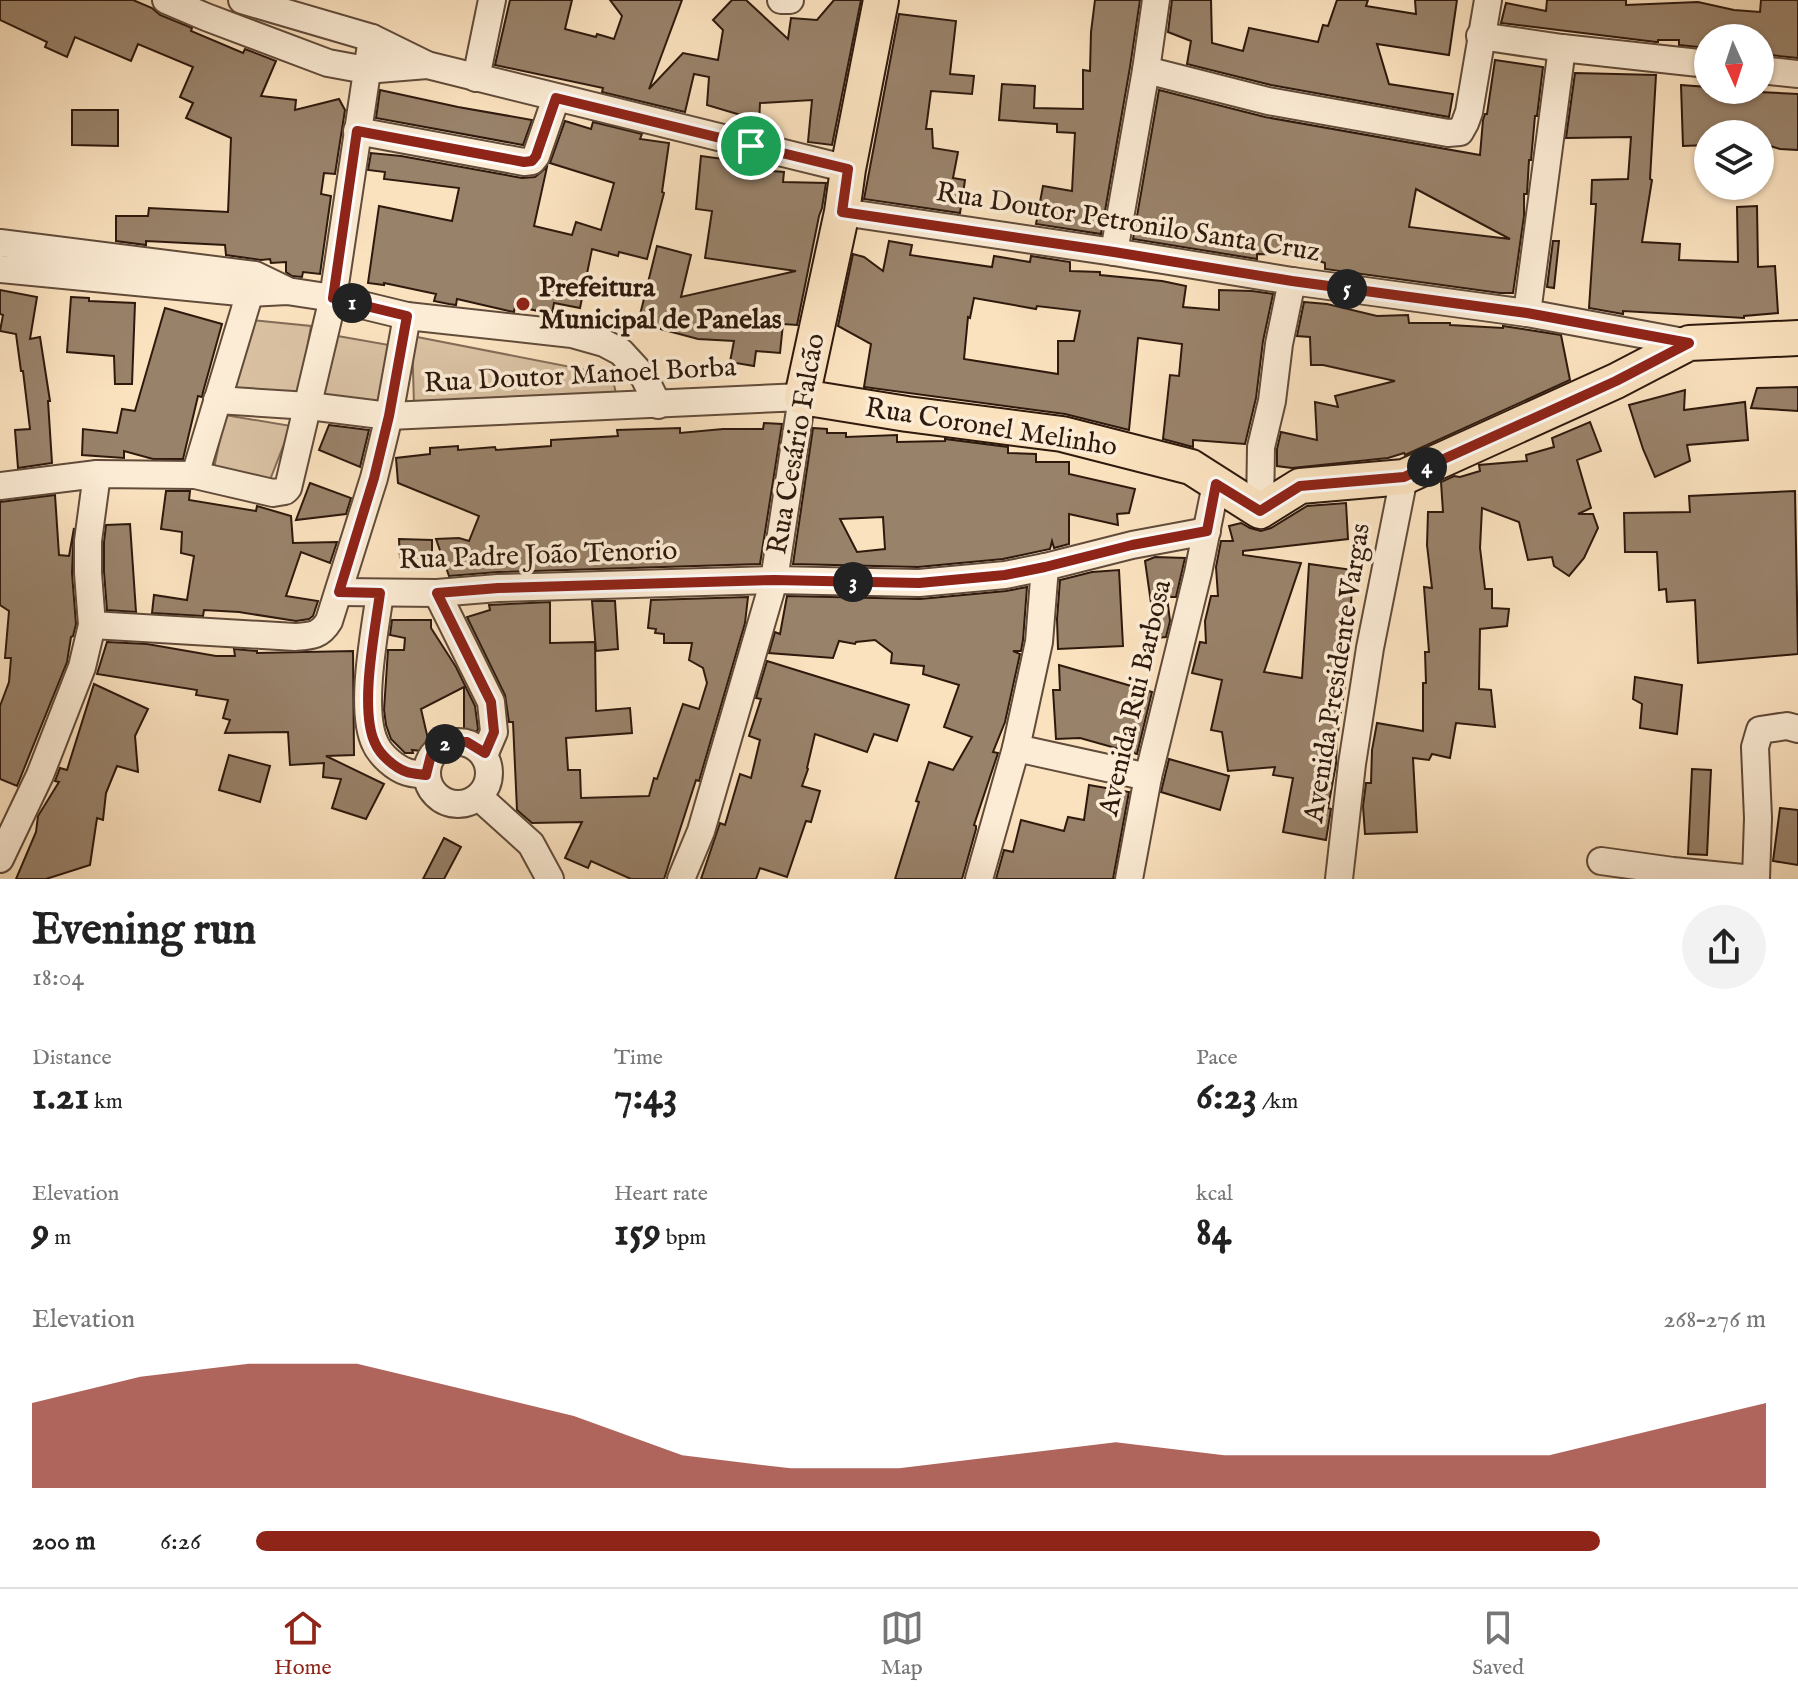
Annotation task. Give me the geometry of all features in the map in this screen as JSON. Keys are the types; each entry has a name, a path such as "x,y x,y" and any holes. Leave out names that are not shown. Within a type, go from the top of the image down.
{"main road":[{"name":"Rua Cesário Falcão","path":"802,397 842,212 881,0"},
{"path":"1260,511 1300,486 1404,477 1616,381 1689,343 1798,338"},
{"name":"Rua Coronel Melinho","path":"802,397 1062,434 1191,467 1260,511"}],"street":[{"path":"166,0 328,63 366,70 427,65"},
{"path":"476,78 492,0"},
{"path":"781,0 790,0"},
{"path":"1114,252 1156,0"},
{"path":"1146,70 1268,101 1448,133 1460,132 1469,112 1488,0"},
{"path":"260,37 256,2 372,38 427,65 848,169"},
{"path":"1480,36 1694,62"},
{"path":"0,486 97,474 195,475 273,493 288,488 333,298 372,38"},
{"path":"1527,313 1562,48"},
{"path":"1774,71 1798,74"},
{"path":"357,131 532,161 556,98"},
{"name":"Rua Doutor Petronilo Santa Cruz","path":"842,212 1292,281 1527,313 1689,343"},
{"path":"0,243 19,263 252,284 333,298 407,316 572,334 604,343 621,352 644,377 658,405"},
{"path":"1260,511 1261,447 1292,281"},
{"path":"195,475 252,284"},
{"path":"92,625 295,637 314,636 324,630 374,478 407,316"},
{"name":"Rua Doutor Manoel Borba","path":"217,400 309,406 389,416 802,397"},
{"name":"Rua Cesário Falcão","path":"681,879 701,831 774,580 802,397"},
{"path":"0,859 40,775 82,667 92,625 88,552 97,474"},
{"name":"Avenida Presidente Vargas","path":"1339,879 1352,764 1368,663 1404,477"},
{"name":"Avenida Rui Barbosa","path":"1129,879 1148,777 1216,484"},
{"name":"Rua Padre João Tenorio","path":"339,592 437,593 498,588 774,580 919,583 1005,575 1207,531"},
{"path":"979,879 1016,748 1039,642 1045,567"},
{"path":"380,593 370,659 369,725 376,746 388,759 406,772 426,775"},
{"path":"437,593 491,702 494,732 485,753"},
{"path":"1601,861 1754,879 1758,818 1755,747 1760,730 1787,726 1798,729"},
{"path":"447,742 467,742 485,753 490,768 488,784 479,797 463,804 446,802 432,791 426,775 431,755 447,742"},
{"path":"1016,748 1148,777"},
{"path":"479,797 531,844 550,879"}],"shaded area":[{"path":"251,320 311,326 298,402 231,389"},
{"path":"332,335 389,345 377,413 317,403"},
{"path":"412,336 612,375 618,403 414,405"},
{"path":"225,415 291,426 268,485 213,473"}],"building":[{"path":"0,0 133,0 192,28 191,31 243,53 245,49 276,61 261,96 296,100 295,110 339,99 345,110 335,174 324,173 321,194 331,196 320,274 303,272 302,277 292,276 286,272 286,262 271,263 270,259 226,255 225,245 146,241 146,245 116,241 116,216 148,216 149,208 228,212 231,138 186,118 193,103 180,97 193,67 138,44 131,61 75,37 67,57 45,47 47,42 0,20"},
{"path":"510,0 572,0 565,29 614,39 622,16 610,0 682,0 649,89 683,53 718,60 723,30 713,20 732,0 746,0 788,39 791,18 817,20 834,0 861,0 832,145 808,142 812,100 760,103 759,124 707,105 709,77 694,74 685,112 602,92 603,88 495,65"},
{"path":"1095,0 1140,0 1101,234 1036,224 1043,186 1072,191 1075,133 1057,132 1057,124 999,120 1002,84 1035,86 1034,108 1083,109 1083,70 1090,71"},
{"path":"1172,0 1211,0 1212,43 1243,51 1249,28 1318,42 1323,25 1328,26 1337,0 1368,0 1366,6 1416,14 1415,0 1457,0 1449,55 1377,44 1389,84 1453,94 1449,117 1271,85 1187,64 1191,41 1168,32"},
{"path":"1547,0 1626,0 1626,5 1698,2 1760,12 1761,0 1798,0 1798,58 1774,55 1774,24 1694,24 1694,47 1679,45 1679,40 1656,42 1501,23 1506,3 1546,11"},
{"path":"899,14 956,21 950,74 974,76 972,94 931,91 926,129 932,129 933,148 958,152 953,178 965,180 960,213 864,199"},
{"path":"1495,60 1543,67 1513,293 1325,269 1325,263 1302,255 1257,254 1257,259 1133,239 1159,90 1265,117 1480,155 1483,120 1487,114","holes":["1416,189 1510,239 1409,227"]},
{"path":"1575,73 1656,75 1652,180 1642,242 1680,244 1679,260 1738,262 1737,207 1757,206 1758,267 1775,266 1778,313 1744,318 1623,311 1623,314 1589,308 1596,204 1591,204 1592,180 1628,179 1631,137 1566,138"},
{"path":"1681,85 1694,86 1694,104 1774,104 1774,93 1798,94 1798,150 1774,147 1774,120 1694,120 1694,146 1683,146"},
{"path":"380,90 532,120 523,145 376,118"},
{"path":"72,110 118,110 118,146 72,145"},
{"path":"565,121 591,129 593,122 642,134 640,139 669,143 664,193 647,259 592,249 580,308 554,303 552,314 515,306 514,312 457,299 456,305 449,304 434,301 436,294 384,283 368,283 379,206 452,221 459,188 384,179 385,172 368,170 371,153 522,178 535,177 547,167 534,226 572,235 576,222 601,230 614,183 550,163"},
{"path":"701,156 760,164 759,170 784,172 783,182 826,183 797,325 783,324 780,353 756,351 754,366 730,362 734,341 698,339 638,323 657,246 691,255 681,297 796,271 705,258 712,211 696,209"},
{"path":"889,241 912,245 910,255 992,267 994,256 1030,262 1031,256 1070,262 1070,271 1100,272 1100,275 1186,286 1183,307 1219,310 1219,290 1273,294 1245,444 1193,440 1193,447 1163,439 1170,375 1179,376 1182,344 1138,338 1129,430 1065,414 864,387 871,344 838,326 853,254 864,257 883,271","holes":["974,298 1036,309 1037,306 1080,311 1074,341 1058,341 1058,374 964,359 968,317"]},
{"path":"1553,241 1559,241 1554,288 1547,287"},
{"path":"0,290 37,297 30,339 40,337 50,401 52,463 18,468 15,430 30,429 16,334 0,331 3,315 0,314"},
{"path":"71,297 135,303 132,384 115,384 114,356 67,352"},
{"path":"1304,302 1377,316 1408,315 1409,323 1503,326 1561,335 1570,380 1405,455 1292,468 1277,466 1281,432 1317,440 1315,402 1338,407 1335,396 1395,381 1311,365 1310,337 1297,336"},
{"path":"165,308 222,324 202,397 198,396 183,459 153,459 124,451 124,458 82,455 83,429 117,433 122,409 135,411"},
{"path":"1798,387 1798,411 1751,408 1757,388"},
{"path":"1685,390 1684,410 1745,402 1748,440 1687,445 1690,461 1655,477 1629,405"},
{"path":"1590,422 1601,451 1577,460 1591,508 1578,514 1593,514 1598,528 1584,558 1569,576 1554,566 1552,557 1528,560 1519,522 1482,508 1480,548 1485,589 1492,589 1492,608 1509,609 1507,626 1480,629 1479,689 1491,690 1495,727 1456,723 1450,758 1432,754 1429,760 1413,758 1417,832 1365,834 1363,806 1366,783 1371,783 1377,723 1423,731 1425,652 1429,652 1424,587 1432,588 1427,545 1428,512 1443,512 1441,482 1480,471 1479,465 1527,461 1526,455 1554,447 1552,438"},
{"path":"764,423 782,424 760,564 449,576 436,539 469,541 479,516 398,483 396,458 430,454 430,448 458,446 458,450 495,447 496,450 551,446 551,440 618,436 617,430 680,428 680,433 763,429"},
{"path":"329,425 369,430 360,467 319,450"},
{"path":"813,428 827,429 827,433 846,433 846,437 897,435 897,442 945,439 1008,447 1008,453 1036,454 1036,462 1069,462 1069,474 1135,489 1129,513 1117,514 1118,525 1069,514 1069,544 1054,548 1052,541 1050,549 1003,559 918,567 793,564","holes":["883,517 885,549 857,552 840,519"]},
{"path":"310,483 351,498 346,514 296,520"},
{"path":"166,491 190,491 189,500 256,511 257,506 291,516 293,543 337,542 330,563 301,552 286,596 318,601 313,616 296,621 204,610 203,616 152,613 154,595 187,600 194,556 181,553 182,532 161,529"},
{"path":"1795,491 1798,654 1698,663 1695,600 1667,602 1666,589 1659,590 1657,552 1625,552 1624,513 1690,512 1689,496"},
{"path":"55,495 59,555 69,556 74,528 72,573 76,624 67,662 17,786 0,779 0,706 9,682 11,658 5,658 9,611 0,605 0,502"},
{"path":"1346,503 1348,539 1243,551 1243,555 1301,563 1264,672 1302,678 1309,564 1360,571 1357,588 1352,587 1347,673 1326,840 1283,832 1293,778 1273,775 1275,767 1228,771 1222,732 1211,730 1222,680 1192,673 1200,642 1206,643 1205,621 1211,596 1218,596 1216,567 1221,541 1233,541 1229,526 1241,523 1261,531 1307,506"},
{"path":"130,524 136,612 107,610 104,572 106,525"},
{"path":"399,539 432,540 432,557 400,558"},
{"path":"1155,557 1185,558 1176,597 1167,597 1170,621 1166,637 1156,638 1145,561"},
{"path":"1119,570 1123,646 1058,649 1060,580 1092,572"},
{"path":"1027,587 1021,651 1013,651 1020,654 1005,722 993,752 998,753 974,825 976,829 962,879 895,879 929,762 953,770 972,737 944,727 959,685 923,674 924,666 891,663 892,653 875,640 855,644 839,641 833,658 769,653 775,632 780,634 787,596 920,599"},
{"path":"748,597 745,623 699,781 696,780 664,879 631,879 591,861 588,868 565,858 582,822 532,823 517,810 513,722 509,722 505,695 467,617 490,610 489,605 550,602 550,643 595,642 596,711 630,708 632,733 566,738 568,770 580,770 581,798 649,796 683,704 699,709 707,683 703,668 689,660 692,643 664,643 664,634 648,628 651,600"},
{"path":"592,601 615,601 618,649 596,651"},
{"path":"392,620 431,620 431,628 456,667 475,706 478,729 464,753 464,687 421,709 431,752 412,750 413,753 405,753 391,739 384,710 388,650 404,650 405,638 390,635"},
{"path":"107,642 147,644 216,656 235,656 234,649 257,653 353,651 354,755 326,756 384,784 366,819 332,808 341,779 323,777 324,763 290,765 288,732 225,733 230,720 223,718 228,700 196,695 197,690 97,674"},
{"path":"767,661 909,705 897,741 874,734 867,752 815,734 802,786 820,791 811,822 806,821 787,877 760,868 756,879 701,879 720,823 725,825 740,774 751,778 760,740 749,736 761,699 756,698"},
{"path":"1059,665 1152,692 1137,754 1080,738 1056,739 1053,690 1060,690"},
{"path":"1635,677 1682,685 1677,734 1640,728 1642,704 1633,699"},
{"path":"94,684 148,709 135,736 138,772 117,766 106,793 103,820 97,818 90,865 46,879 16,879 36,832 38,816 59,782 55,781 60,768 67,770"},
{"path":"229,755 270,766 260,802 219,790"},
{"path":"1169,759 1229,776 1220,810 1161,792"},
{"path":"1692,769 1711,770 1707,855 1688,854"},
{"path":"1089,785 1129,792 1113,879 996,879 1004,850 1013,852 1021,820 1064,831 1068,817 1084,820"},
{"path":"1780,808 1798,810 1798,865 1773,861"},
{"path":"444,838 461,847 444,879 423,879"}],"place":[{"name":"Prefeitura Municipal de Panelas","path":"523,304"}],"route":[{"path":"556,98 751,146 848,169 842,212 1292,281 1527,313 1689,343 1616,381 1404,477 1300,486 1260,511 1216,484 1207,531 1005,575 919,583 774,580 498,588 437,593 491,702 494,732 485,753 467,742 447,742 431,755 426,775 406,772 376,746 369,725 370,659 380,593 339,592 374,478 407,316 333,298 357,131 532,161 541,146 556,98"}]}
